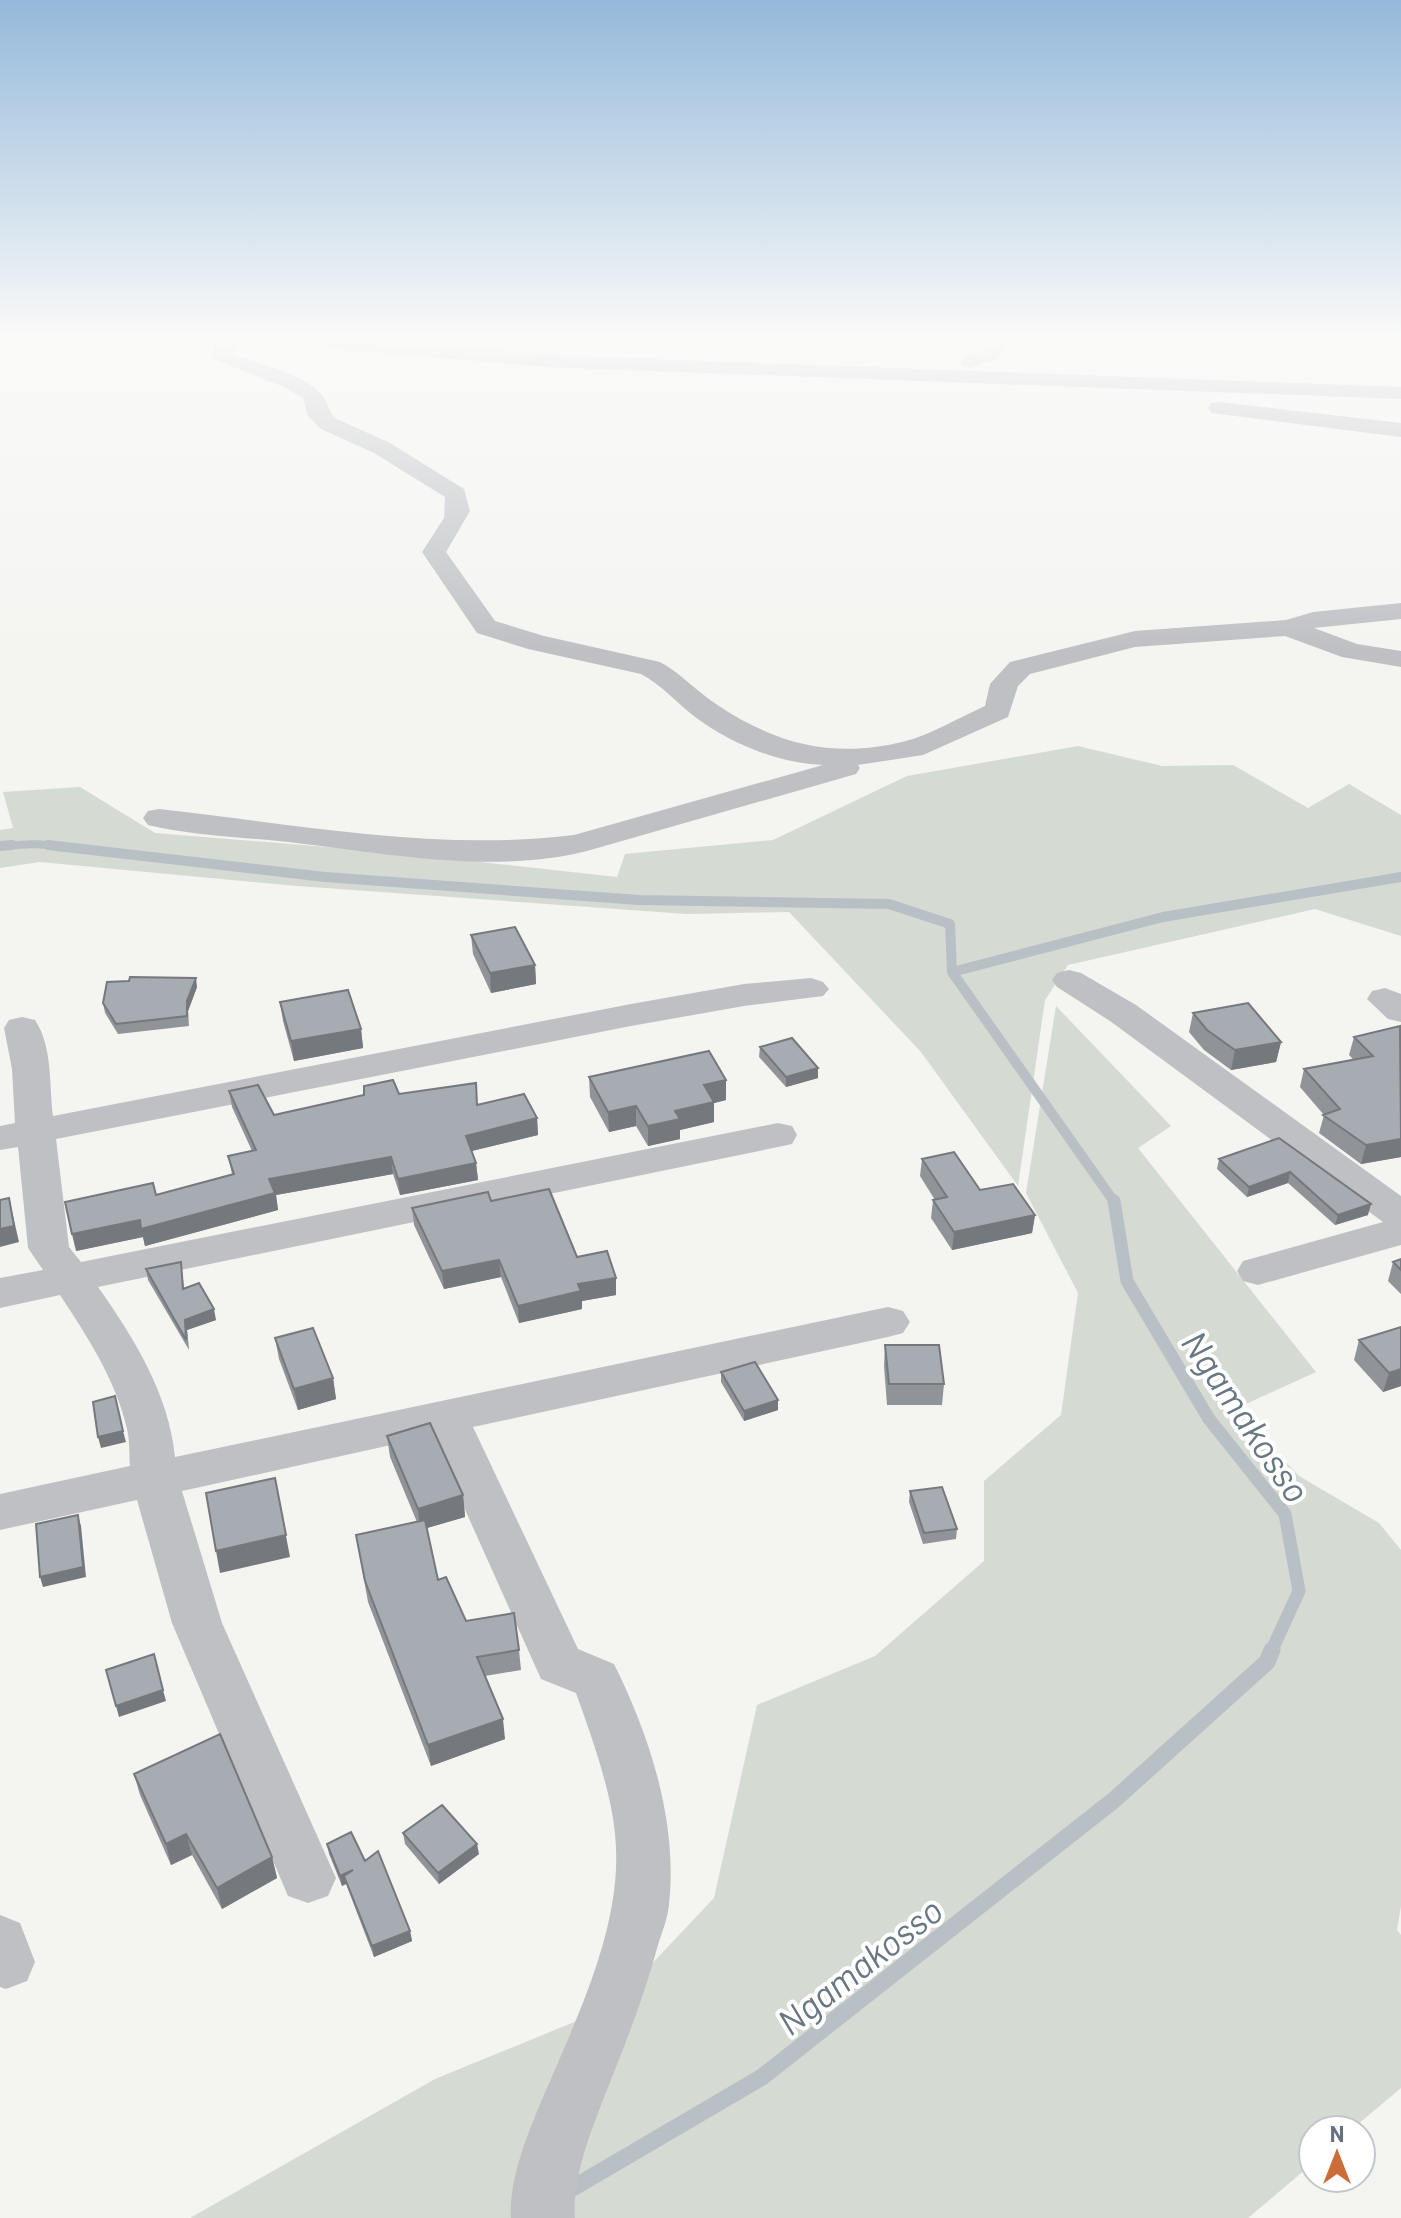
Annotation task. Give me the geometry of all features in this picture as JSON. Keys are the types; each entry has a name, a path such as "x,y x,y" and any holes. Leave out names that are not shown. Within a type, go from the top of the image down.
{"street":[{"path":"376,446 456,494 461,507 454,525 434,552 486,627 538,643 650,668 665,676 706,711 749,737 799,755 847,757 913,749"},
{"path":"159,818 433,849 467,851 576,844 913,749 998,711 1004,684 1020,668 1135,639 1288,628 1313,620 1401,611"},
{"path":"1288,628 1352,651 1401,659"},
{"path":"1069,980 1123,1013 1401,1216"},
{"path":"19,1134 631,1015 744,995 811,989"},
{"path":"22,1028 31,1069 32,1102 19,1134 49,1248 115,1344 127,1371 150,1429 154,1477 197,1623 308,1878"},
{"path":"0,1293 69,1276 778,1135"},
{"path":"1258,1271 1401,1231"},
{"path":"0,1512 888,1322"},
{"path":"446,1417 559,1664 596,1679 619,1739 643,1834 641,1906 611,2007 560,2130 542,2205 543,2218"}],"shaded area":[{"path":"1078,746 1162,766 1233,765 1308,808 1349,784 1401,815 1401,936 1315,909 1068,965 1045,1000 1018,1186 921,1052 789,912 687,914 297,886 40,862 0,868 0,830 13,828 3,792 80,787 155,833 388,852 617,877 625,854 773,840 907,776"},
{"path":"1056,1006 1171,1126 1138,1148 1316,1372 1235,1409 1299,1476 1379,1523 1401,1550 1401,1906 1397,1930 1401,1935 1401,2088 1370,2114 1297,2114 1297,2177 1248,2218 190,2218 435,2079 611,2007 714,1898 757,1705 875,1656 984,1561 984,1481 1061,1415 1078,1293 1026,1193"}],"building":[{"path":"515,927 535,965 490,973 471,935"},
{"path":"130,977 196,978 187,1001 187,1016 116,1024 103,1003 107,982 129,981"},
{"path":"348,990 361,1029 291,1041 280,1002"},
{"path":"1248,1003 1281,1042 1235,1050 1207,1030 1193,1013"},
{"path":"1400,1026 1401,1139 1366,1145 1323,1115 1340,1109 1304,1069 1373,1056 1354,1037"},
{"path":"792,1038 818,1068 786,1077 760,1047"},
{"path":"709,1051 726,1080 704,1085 714,1102 675,1111 680,1119 648,1126 636,1106 608,1112 589,1077"},
{"path":"393,1080 399,1094 476,1083 477,1105 524,1094 537,1118 466,1136 476,1163 398,1179 391,1157 269,1179 275,1193 141,1229 140,1220 72,1234 65,1202 153,1183 156,1195 234,1174 228,1156 256,1150 229,1091 258,1085 274,1115 364,1095 364,1086"},
{"path":"1279,1138 1371,1204 1338,1215 1290,1172 1249,1187 1219,1159"},
{"path":"954,1152 980,1190 1013,1184 1035,1215 954,1232 933,1200 947,1197 922,1159"},
{"path":"549,1189 577,1257 607,1251 616,1278 578,1284 581,1291 518,1306 499,1260 442,1271 412,1208 488,1192 491,1201"},
{"path":"9,1198 14,1226 0,1229 0,1200"},
{"path":"1401,1259 1401,1270 1393,1262"},
{"path":"181,1262 183,1289 199,1283 214,1309 185,1320 186,1340 146,1269"},
{"path":"1401,1327 1401,1369 1389,1373 1359,1340"},
{"path":"313,1328 333,1378 294,1389 275,1338"},
{"path":"885,1345 939,1345 944,1384 889,1384"},
{"path":"755,1362 778,1400 744,1411 721,1372"},
{"path":"115,1396 123,1431 98,1437 93,1402"},
{"path":"430,1423 463,1495 418,1509 387,1436"},
{"path":"275,1478 286,1535 216,1551 206,1493"},
{"path":"942,1487 957,1529 924,1533 910,1491"},
{"path":"78,1515 83,1567 40,1577 36,1524"},
{"path":"425,1520 438,1580 446,1577 466,1621 514,1613 519,1650 477,1657 503,1719 428,1745 365,1581 356,1535"},
{"path":"154,1654 163,1690 116,1706 106,1670"},
{"path":"220,1734 272,1857 217,1888 186,1834 166,1844 134,1774"},
{"path":"442,1805 477,1844 438,1873 403,1833"},
{"path":"351,1832 365,1861 378,1851 410,1931 372,1946 344,1876 353,1870 340,1876 327,1844"}],"waterway":[{"path":"12,845 0,846 36,844 65,847"},
{"path":"48,845 325,877 639,900 889,904 950,924 952,972"},
{"name":"Ngamakosso","path":"952,972 1163,917 1401,877"},
{"name":"Ngamakosso","path":"952,972 1114,1202"},
{"name":"Ngamakosso","path":"1114,1202 1127,1281 1209,1419 1285,1514 1299,1591 1271,1652"},
{"name":"Ngamakosso","path":"566,2192 762,2077 1114,1800 1267,1662 1272,1650"}]}
